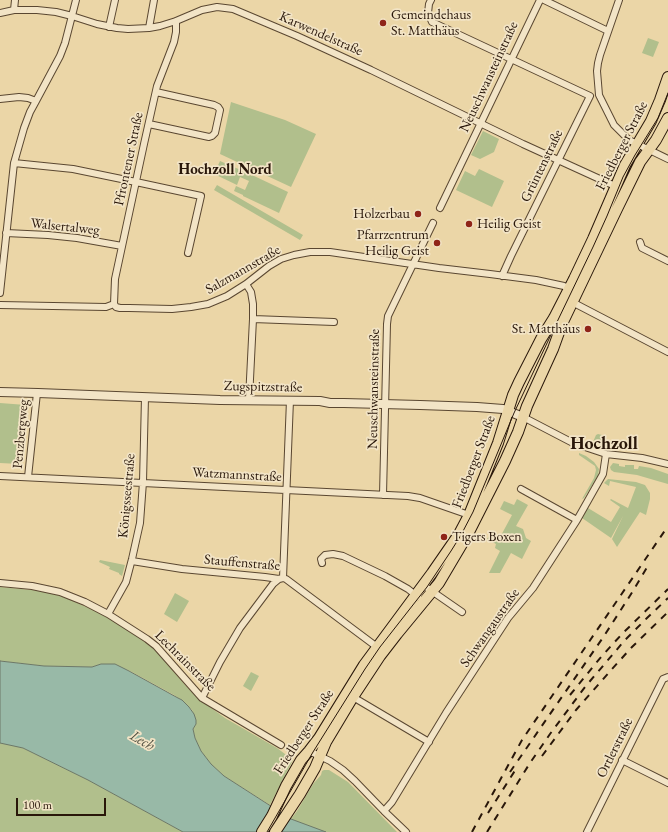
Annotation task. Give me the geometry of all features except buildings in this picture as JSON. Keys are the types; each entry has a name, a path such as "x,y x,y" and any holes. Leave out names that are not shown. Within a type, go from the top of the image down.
{"main road":[{"name":"Friedberger Straße","path":"262,832 301,760 318,738 354,680 377,647 420,598 433,592 471,529 518,432 527,406 554,348 562,324 572,302 636,170 651,121 668,77"},
{"name":"Friedberger Straße","path":"275,832 300,794 321,756 326,742 353,697 420,598 423,585 459,534 498,443 513,395 541,339 570,288 596,233 625,164 643,146 656,140 668,118"}],"street":[{"path":"14,10 15,0"},
{"path":"0,293 14,163 24,128 36,100 60,56 67,38 76,0"},
{"path":"109,27 115,0"},
{"path":"149,28 154,0"},
{"path":"217,7 218,0"},
{"path":"430,0 428,13 432,22 590,96 599,95"},
{"name":"Neuschwansteinstraße","path":"440,208 540,0"},
{"path":"544,0 608,31"},
{"path":"619,0 598,63 597,71 599,95 614,125 629,140 668,159"},
{"name":"Karwendelstraße","path":"0,13 14,10 56,12 109,27 128,29 149,28 176,21 202,10 217,7 234,9 371,70 530,147 615,186"},
{"name":"Pfrontener Straße","path":"114,304 115,279 148,124 156,92 174,42 176,21"},
{"path":"148,124 209,137 215,133 220,110 218,107 156,92"},
{"name":"Grüntenstraße","path":"502,276 590,96"},
{"path":"0,98 19,97 36,100"},
{"path":"14,163 73,170 201,196 188,253"},
{"name":"Neuschwansteinstraße","path":"383,495 388,316 433,223"},
{"name":"Walsertalweg","path":"6,234 48,235 77,238 122,246"},
{"path":"640,242 642,248 668,261"},
{"name":"Salzmannstraße","path":"0,304 106,307 114,304 116,307 125,308 191,308 208,304 227,296 281,259 310,252 330,252 536,280 570,288"},
{"path":"246,284 251,292 253,304 249,400"},
{"path":"572,302 668,352"},
{"path":"253,319 334,322"},
{"name":"Zugspitzstraße","path":"0,392 477,407 508,411 524,417"},
{"name":"Penzbergweg","path":"28,477 36,393"},
{"name":"Königsseestraße","path":"108,614 126,582 140,523 143,482 145,397"},
{"path":"202,698 220,662 240,628 269,588 281,579 287,490 290,400"},
{"path":"524,417 573,443 606,454 642,458 668,464"},
{"name":"Schwangaustraße","path":"384,811 392,802 428,742 508,618 533,588 577,520 603,474 606,454"},
{"name":"Watzmannstraße","path":"0,476 143,482 420,498 468,515"},
{"path":"521,489 577,520"},
{"path":"322,563 321,559 325,555 333,554 343,556 385,576 408,589 420,598"},
{"name":"Stauffenstraße","path":"132,561 182,569 281,579 290,582 377,647"},
{"name":"Lechrainstraße","path":"0,584 37,587 60,592 108,614 156,646 202,698 281,745"},
{"path":"423,585 462,612"},
{"name":"Ortlerstraße","path":"587,832 663,679 668,677"},
{"path":"353,697 428,742"},
{"path":"309,751 321,756 339,767 406,832"},
{"path":"622,760 668,783"}],"green space":[{"path":"648,38 659,42 653,57 642,53"},
{"path":"231,102 285,120 316,134 291,187 220,154"},
{"path":"483,131 499,139 494,152 480,159 471,155"},
{"path":"220,161 288,192 279,213 234,191 236,186 245,190 249,181 240,177 237,185 214,174"},
{"path":"479,169 504,181 492,207 456,190 465,171 475,176"},
{"path":"217,185 303,235 300,240 214,190"},
{"path":"0,403 26,405 19,464 0,463"},
{"path":"598,434 602,435 602,441 604,443 608,443 610,441 616,444 615,447 593,442"},
{"path":"579,453 594,462 599,469 598,476 582,499 594,478 596,470 595,466 579,455"},
{"path":"613,463 625,467 625,465 634,465 634,469 638,469 639,466 651,468 668,474 668,484 637,475 614,472 610,467"},
{"path":"608,479 636,482 645,485 650,493 646,515 640,512 617,547 612,539 623,516 611,538 582,518 588,508 611,522 620,507 610,500 611,499 628,508 636,487 610,481 609,486 604,483"},
{"path":"517,499 528,505 516,526 523,529 526,538 531,541 522,559 511,553 500,573 489,573 500,551 495,548 496,544 487,539 489,536 498,541 512,515 500,509 504,501 514,505"},
{"path":"100,560 125,565 122,576 119,573 109,569 110,567 99,562"},
{"path":"0,587 47,592 69,599 115,622 150,645 199,699 225,718 277,748 293,760 270,805 224,776 211,764 201,751 195,738 193,729 196,724 192,710 185,703 174,695 130,671 115,664 101,664 92,667 44,666 0,661"},
{"path":"175,593 189,601 177,622 164,614"},
{"path":"251,672 259,676 251,691 243,686"},
{"path":"0,740 23,748 88,780 183,832 0,832"},
{"path":"324,770 329,770 348,782 397,832 325,832 291,819 313,784"}],"water":[{"name":"Lech","path":"0,661 44,666 92,667 101,664 115,664 129,671 182,700 189,707 196,720 196,724 193,729 201,751 211,764 224,776 291,819 326,832 183,832 88,780 23,748 0,743"}],"tram line":[{"path":"267,832 313,752 365,669 380,647 427,587 461,535 473,512 514,413 593,247 623,177 658,118 668,93"}],"railway":[{"path":"472,832 522,740 668,526"},
{"path":"510,772 604,636 649,564"},
{"path":"570,695 622,634 668,589"},
{"path":"487,832 530,763 585,687 625,640 668,598"},
{"path":"542,756 576,710 632,647 668,612"},
{"path":"488,813 516,769"}],"place":[{"name":"Gemeindehaus St. Matthäus","path":"383,23"},
{"name":"Holzerbau","path":"418,214"},
{"name":"Heilig Geist","path":"469,224"},
{"name":"Pfarrzentrum Heilig Geist","path":"437,243"},
{"name":"St. Matthäus","path":"588,329"},
{"name":"Tigers Boxen","path":"444,537"}],"district":[{"name":"Hochzoll Nord","path":"225,170"},
{"name":"Hochzoll","path":"604,444"}]}
